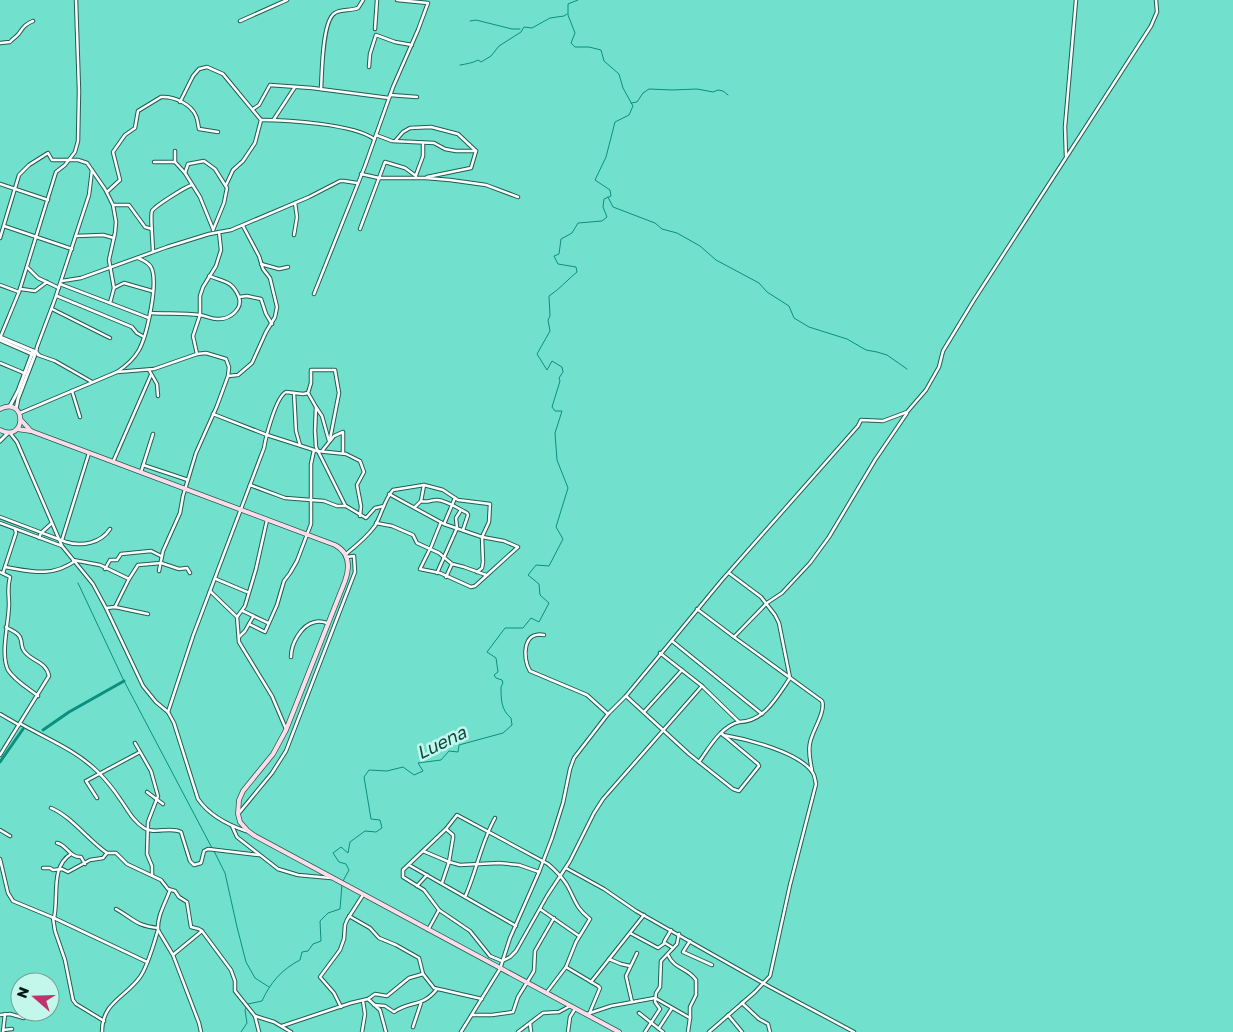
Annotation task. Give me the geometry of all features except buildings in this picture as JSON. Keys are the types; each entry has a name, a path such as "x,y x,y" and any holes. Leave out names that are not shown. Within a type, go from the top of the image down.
{"main road":[{"path":"0,409 10,406 18,411 21,420 31,431"},
{"path":"17,430 21,420"},
{"path":"0,430 9,433 17,430 31,431 339,547 347,556 347,575 286,730 273,754 243,791 239,800 238,814 240,822 248,831 332,878 575,1009 588,1013 617,1032"}],"street":[{"path":"76,0 79,124 75,152 56,172 20,290 0,338 55,361 92,382"},
{"path":"240,21 286,0"},
{"path":"320,89 324,43 329,19 337,11 358,8 363,0"},
{"path":"375,29 377,0"},
{"path":"314,294 428,3 397,0"},
{"path":"1066,158 1066,127 1076,0"},
{"path":"734,637 767,603 782,593 810,563 829,537 875,460 907,412 926,390 939,367 943,351 974,300 1151,26 1157,12 1156,0"},
{"path":"0,43 10,42 18,35 23,26 34,21"},
{"path":"368,67 376,35 395,42 412,45"},
{"path":"180,102 193,76 199,69 207,67 223,74 260,120 255,143 243,161 233,170 226,185"},
{"path":"253,109 259,105 270,85 417,97"},
{"path":"274,120 295,87"},
{"path":"106,192 120,180 112,152 124,135 135,128 138,111 161,97 168,97 188,106 196,115 199,129 218,132"},
{"path":"260,120 338,128 354,131 374,139"},
{"path":"396,141 403,132 410,128 431,127 458,134 476,151"},
{"path":"376,135 386,140 434,143 456,151 476,151"},
{"path":"416,177 423,156 423,143"},
{"path":"175,151 176,162 200,197 214,231"},
{"path":"426,178 471,168 476,151"},
{"path":"0,238 14,188 20,174 29,165 48,153 52,160 78,160 87,163 113,205 116,222 109,260 114,288 110,303"},
{"path":"185,174 188,164 204,161 215,169 226,185 228,190 214,231"},
{"path":"154,162 176,162"},
{"path":"360,229 385,162 405,168 416,177"},
{"path":"10,406 26,374 57,296 89,194 92,169"},
{"path":"361,174 378,178 416,177 486,185 518,197"},
{"path":"60,284 214,231 219,232 243,226 340,181 357,183"},
{"path":"0,184 48,200"},
{"path":"153,252 151,213 181,190 192,185"},
{"path":"294,235 297,214 296,203"},
{"path":"113,205 129,205 145,227 152,230"},
{"path":"4,226 72,249"},
{"path":"228,376 238,375 252,363 272,324 277,307 270,278 261,264 259,256 243,226"},
{"path":"197,354 192,336 200,315 200,296 203,287 216,266 221,250 219,232"},
{"path":"76,236 103,235 114,238"},
{"path":"26,374 18,399 18,411 117,372 135,357 144,337 149,318 152,292 151,266 137,258"},
{"path":"261,264 278,269 288,266"},
{"path":"27,266 38,278 47,282 60,284 149,318"},
{"path":"150,314 200,315 219,320 226,318 240,305 239,297 233,286 209,276"},
{"path":"0,285 20,290 35,291 47,282"},
{"path":"114,288 124,283 152,292"},
{"path":"57,296 132,327 144,337"},
{"path":"239,297 246,296 261,299 272,324"},
{"path":"52,308 110,338"},
{"path":"117,372 164,367 181,358 206,353 226,359 229,367 228,376 196,453 179,516 161,556 159,571"},
{"path":"0,364 26,374"},
{"path":"149,370 157,384 158,396"},
{"path":"311,370 335,370 338,393 330,440 322,416 308,393 311,383 311,370"},
{"path":"113,462 151,375"},
{"path":"72,391 80,417"},
{"path":"294,392 296,432 300,445"},
{"path":"168,712 210,591 264,448 282,393 308,393"},
{"path":"316,408 314,431 316,450 346,506 360,516 367,518 375,508 384,506"},
{"path":"461,1032 500,969 516,926 540,872 559,817 571,763 608,714 626,696 660,653 858,426 861,420 883,421 907,412"},
{"path":"213,414 267,435 316,450 343,453 362,462 364,472 357,485 361,506 360,516"},
{"path":"17,430 17,442"},
{"path":"322,451 330,440 343,432 343,453"},
{"path":"0,442 9,433 17,442 62,546"},
{"path":"141,472 153,434"},
{"path":"249,624 265,632 277,605 284,581 294,568 307,535 312,518 311,464 316,450"},
{"path":"61,540 89,453"},
{"path":"143,464 188,480"},
{"path":"415,508 421,501 424,485"},
{"path":"347,556 376,523 389,494 397,489 424,485 443,490 455,498 490,504 489,522 482,537 482,568 477,572"},
{"path":"250,486 280,496 346,506"},
{"path":"389,494 442,523 482,537 504,541 518,547 473,587 437,573 420,569 442,523 455,498"},
{"path":"421,501 439,500 461,510 468,516 463,530"},
{"path":"437,573 457,528 456,518 461,510"},
{"path":"0,517 41,533 77,544 104,538 110,529"},
{"path":"237,617 242,611 256,569 267,520"},
{"path":"0,523 62,546 74,560 93,584 115,623 143,686 156,702 168,712 174,723 198,799 208,810 232,826 248,831"},
{"path":"14,523 16,529 14,540 2,572 10,577 7,589 9,603 5,657 7,668 14,677 38,696"},
{"path":"39,538 41,533 52,523"},
{"path":"376,523 392,526 413,535 417,542 444,557 452,564 464,566 486,576"},
{"path":"105,569 110,560 117,560 121,554 151,551 161,556"},
{"path":"238,814 272,773 286,751 355,572 354,556 347,556"},
{"path":"4,567 34,572 63,569 74,560 94,563 129,578"},
{"path":"115,607 129,578 138,565 160,563 187,568 190,574"},
{"path":"446,577 452,564"},
{"path":"699,762 728,726 739,722 749,722 762,714 790,678 779,624 767,603 729,573"},
{"path":"216,579 248,592"},
{"path":"210,591 237,617 242,647 272,696 286,730"},
{"path":"106,608 115,607 148,614"},
{"path":"697,610 823,703 810,744 810,756 816,784 790,886 770,976 709,1032"},
{"path":"242,611 268,623"},
{"path":"239,637 253,617"},
{"path":"291,657 295,640 304,628 316,621 328,623"},
{"path":"0,756 48,679 49,672 44,665 24,651 21,646 21,639 16,632 6,628"},
{"path":"544,636 537,634 530,637 527,643 524,653 525,662 530,671 587,695 608,714"},
{"path":"672,641 762,714"},
{"path":"660,653 702,686 739,722"},
{"path":"644,712 682,670"},
{"path":"546,993 566,967 579,936 590,919 579,910 566,883 560,876 556,871 459,815 455,816 446,829 402,870 402,875 424,890 439,910 470,931 490,956 502,961 510,957 516,951 540,909 560,876 566,868 603,799 702,686"},
{"path":"626,696 699,762 733,789 740,791 759,766 722,734"},
{"path":"0,714 69,750 99,774 122,800 128,813 143,827 149,830 164,829 181,832 190,861 196,866 201,863 204,851 208,849 259,855"},
{"path":"722,734 783,752 803,762 813,772"},
{"path":"135,743 152,774 158,800 148,822 148,854 152,866 152,875"},
{"path":"96,798 86,781 140,752"},
{"path":"147,792 163,804"},
{"path":"51,808 66,816 107,853 116,853 127,864 161,880 188,904 191,927 199,928 231,970 236,991 255,1016 259,1032"},
{"path":"465,897 478,864 487,831 495,818"},
{"path":"232,826 237,837 278,869 316,878 332,878"},
{"path":"442,883 449,862 453,835 446,829"},
{"path":"0,830 10,836"},
{"path":"57,843 62,844 71,854 81,857 85,864"},
{"path":"423,851 449,862 465,865 499,863 519,865 540,872"},
{"path":"43,868 59,869 68,872 90,860 103,858 107,853"},
{"path":"71,854 62,859 57,876 53,918 55,931 65,960 73,1000 76,1004 104,1021"},
{"path":"0,859 10,898 20,905 53,918 146,962"},
{"path":"409,865 516,926"},
{"path":"566,868 600,886 644,915 854,1032"},
{"path":"417,886 427,875"},
{"path":"102,1032 108,1008 139,978 158,929 160,913 170,890"},
{"path":"340,1007 334,993 320,977 342,945 345,925 363,895"},
{"path":"116,909 134,922 158,929 174,954 201,1032"},
{"path":"540,909 579,936"},
{"path":"428,930 439,910"},
{"path":"592,982 644,915"},
{"path":"350,916 370,928 378,938 420,958 423,974 433,988 482,999"},
{"path":"472,1015 513,1012 518,997 534,971 535,951 554,918"},
{"path":"630,933 658,948 664,943 671,930"},
{"path":"174,954 202,932"},
{"path":"645,1032 660,1009 655,1003 655,998 660,989 662,961 677,944 678,934"},
{"path":"690,941 683,952 712,965"},
{"path":"664,943 673,948"},
{"path":"632,1002 626,979 630,966 637,954"},
{"path":"668,954 673,965 691,973 696,980 696,995 690,1008 688,1032"},
{"path":"609,959 630,966"},
{"path":"566,967 600,988 588,1013"},
{"path":"282,1026 356,1001 368,999 376,994 387,996 409,978 423,974"},
{"path":"374,1005 380,1005 394,1012 402,1006 421,1002 429,998 437,989"},
{"path":"588,1013 655,998 690,1018"},
{"path":"368,999 380,1010 386,1032"},
{"path":"362,1001 365,1014 362,1032"},
{"path":"413,1027 421,1002"},
{"path":"742,1003 768,1024 770,1032"},
{"path":"518,1032 543,1013 560,1012 570,1006"},
{"path":"658,1028 672,1008"},
{"path":"568,1032 570,1017 575,1009"},
{"path":"639,1013 663,1032"},
{"path":"5,1014 3,1031 12,1029"},
{"path":"4,1020 0,1016 5,1014 10,1015"},
{"path":"728,1015 742,1032"},
{"path":"255,1016 282,1026 291,1032"},
{"path":"530,1023 531,1032"},
{"path":"846,1032 849,1029"}],"waterway":[{"name":"Luena","path":"343,881 349,870 346,864 339,862 333,853 341,847 348,853 350,842 365,831 376,832 382,828 380,820 371,819 364,777 369,770 387,771 403,767 414,775 423,771 418,763 441,760 449,751 458,752 459,745 503,733 512,725 511,718 502,704 502,680 494,675 498,672 496,658 487,652 505,628 523,628 531,618 539,622 549,603 540,595 539,584 528,575 536,565 549,566 563,539 556,527 568,488 557,460 555,433 562,411 555,411 552,407 560,381 559,378 563,372 562,367 552,361 547,370 537,354 550,331 548,320 550,316 549,296 577,272 576,267 558,264 554,256 559,254 561,239 572,233 578,223 602,221 607,217 603,207 604,199 611,196 610,190 595,180 606,157 615,122 629,115 633,106 623,88 619,74 604,61 601,50 589,47 575,47 571,43 575,33 568,15 568,4 578,0"},
{"path":"460,65 478,60 481,62 491,56 499,46 521,32 524,27 532,28 550,18 567,14"},
{"path":"470,21 476,20 512,29 520,29"},
{"path":"631,103 637,102 643,93 649,89 697,89 713,92 718,90 728,95"},
{"path":"608,197 613,207 655,223 662,229 677,233 700,246 716,260 759,283 767,292 789,306 794,318 809,327 847,339 866,350 887,355 907,369"},
{"path":"78,583 124,681 212,848"},
{"path":"43,730 69,712 124,681"},
{"path":"0,762 23,729"},
{"path":"214,851 225,873 246,962 255,978 269,987"},
{"name":"Luena","path":"241,1032 247,1023 245,1010 248,1004 262,1001 277,977 300,960 302,952 308,951 313,944 321,941 320,921 328,913 340,909 342,884"}]}
